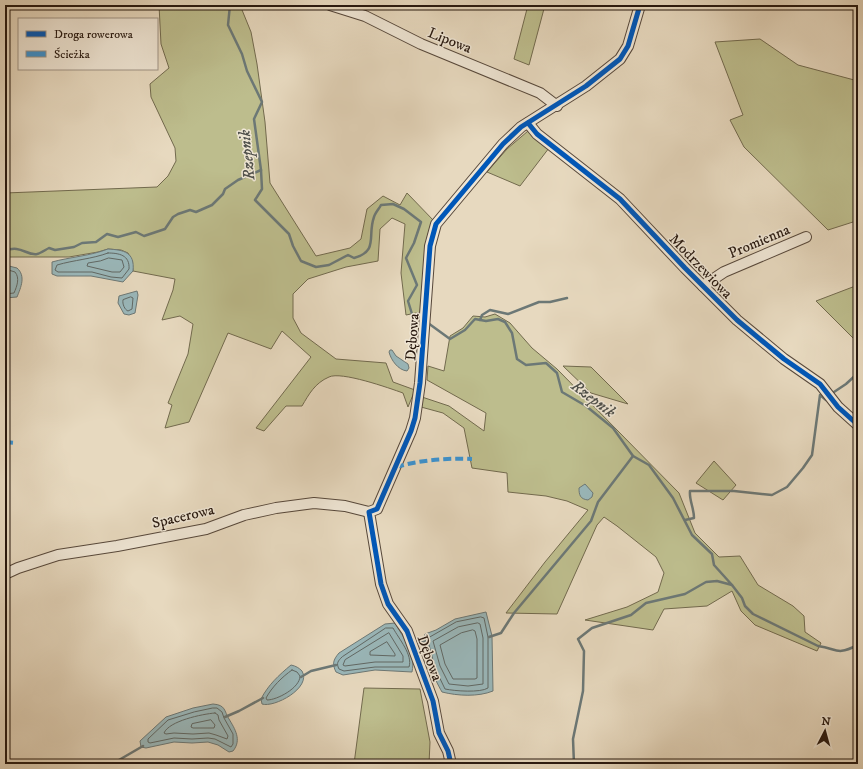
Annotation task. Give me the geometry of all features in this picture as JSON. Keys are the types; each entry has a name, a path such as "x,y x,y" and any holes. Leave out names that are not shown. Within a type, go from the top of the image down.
{"street":[{"name":"Lipowa","path":"330,5 365,16 421,44 540,93 557,106"},
{"name":"Dębowa","path":"451,764 448,751 439,733 433,701 407,631 388,604 381,584 369,512 377,509 411,431 415,418 425,328 430,246 436,224 503,144 528,123 557,106 586,86 620,59 628,46 640,5"},
{"name":"Modrzewiowa","path":"528,123 537,134 620,199 737,320 784,358 820,384 838,407 858,425"},
{"name":"Promienna","path":"703,286 724,272 806,237"},
{"name":"Spacerowa","path":"5,574 18,568 58,555 117,546 206,529 244,515 276,508 314,503 346,506 369,512"}],"green space":[{"path":"159,5 240,5 251,32 257,64 265,122 270,183 316,256 350,248 361,239 367,209 383,196 400,205 407,193 434,221 428,234 421,312 406,315 401,273 405,224 392,218 380,229 378,261 346,267 308,279 293,294 293,318 301,333 336,359 386,363 393,382 415,390 408,407 403,393 354,378 335,376 324,379 320,382 310,393 302,406 286,406 264,431 256,428 311,357 282,331 271,349 228,333 189,422 165,428 172,405 168,403 188,354 193,324 180,316 162,320 173,290 175,279 133,271 132,261 128,253 121,250 108,249 69,257 5,257 5,193 157,187 168,176 176,161 175,148 151,97 150,84 169,68 161,44"},
{"path":"528,5 545,5 529,65 514,59"},
{"path":"760,39 798,65 858,81 858,218 853,222 828,230 744,147 730,120 743,115 715,42"},
{"path":"528,131 549,148 520,186 487,172 507,149"},
{"path":"858,285 858,343 816,301"},
{"path":"495,314 510,323 532,348 557,369 679,493 695,533 719,557 740,556 758,585 793,606 804,616 805,632 821,643 817,651 755,625 741,611 732,591 707,606 664,609 653,630 585,620 627,607 658,592 664,573 656,557 604,517 597,525 557,614 506,613 545,562 588,510 567,501 546,496 508,492 507,473 472,468 464,428 443,413 421,407 422,397 449,406 484,431 486,413 427,380 428,366 444,371 450,336 463,328 473,316 485,317"},
{"path":"563,366 591,367 628,404 591,393"},
{"path":"714,461 736,485 723,500 696,483"},
{"path":"364,688 420,689 430,742 429,764 354,764"}],"water":[{"path":"108,249 123,251 130,256 132,260 133,271 123,282 91,276 57,276 52,274 52,262"},
{"path":"5,265 17,268 20,271 22,282 17,297 5,298"},
{"path":"137,291 138,295 135,313 129,315 124,314 118,303 119,296"},
{"path":"390,350 392,350 396,356 408,364 409,368 407,371 401,369 395,364 390,355"},
{"path":"585,484 593,493 592,497 588,500 582,498 579,493 579,488"},
{"path":"486,612 492,636 493,691 468,695 442,692 432,672 427,656 424,641 425,634 436,630 455,619"},
{"path":"395,623 411,652 413,665 412,672 375,670 343,675 336,672 334,662 339,653 385,624"},
{"path":"291,665 302,671 304,677 302,684 297,690 283,700 275,703 262,704 261,699 267,689 278,676"},
{"path":"213,704 224,709 237,735 236,747 233,751 229,752 218,745 208,742 174,742 146,748 141,747 140,741 166,717 193,708"}],"waterway":[{"name":"Rzepnik","path":"230,5 228,25 262,102 254,119 262,189 255,200 289,234 293,246 301,261 316,267 329,265 348,255 354,258 367,251 371,242 374,217 381,205 393,204 404,209 421,222 414,243 406,258 417,285 408,301 412,314 422,320"},
{"path":"5,251 10,249 19,249 37,254 49,248 55,250 74,247 82,243 96,242 107,234 118,237 136,232 144,236 165,229 173,217 178,214 190,210 196,212 212,205 223,194 225,189 238,180 261,170"},
{"path":"480,320 482,315 490,310 508,314 539,302 550,302 567,298"},
{"name":"Rzepnik","path":"428,323 450,339 465,330 475,319 486,321 498,319 505,322 512,333 517,359 526,365 546,363 557,373 562,392 586,406 613,428 633,456 649,465 673,498 692,535 712,554 714,565 732,585 717,581 706,582 685,594 646,603 631,615 592,628 578,639 584,651 583,691 573,739 574,764"},
{"path":"834,392 858,373"},
{"path":"685,520 694,518 690,491 734,491 772,495 787,487 812,455 820,395 826,400"},
{"path":"489,637 501,633 514,613 591,521 598,502 633,456"},
{"path":"732,585 742,598 745,606 753,614 818,646 841,651 858,645"},
{"path":"416,644 427,640"},
{"path":"301,677 311,671 336,665"},
{"path":"225,717 263,698"},
{"path":"112,764 143,746"}],"marked path":[{"path":"5,442 16,443"},
{"path":"396,467 433,460 472,459"}],"cycle path":[{"path":"451,764 448,751 439,733 433,701 407,631 388,604 381,584 369,512 377,509 411,431 415,418 420,383 430,246 436,224 503,144 521,127 586,86 620,59 628,46 640,5"},
{"path":"528,123 537,134 620,199 685,268 737,320 784,359 820,384 838,407 858,425"}]}
